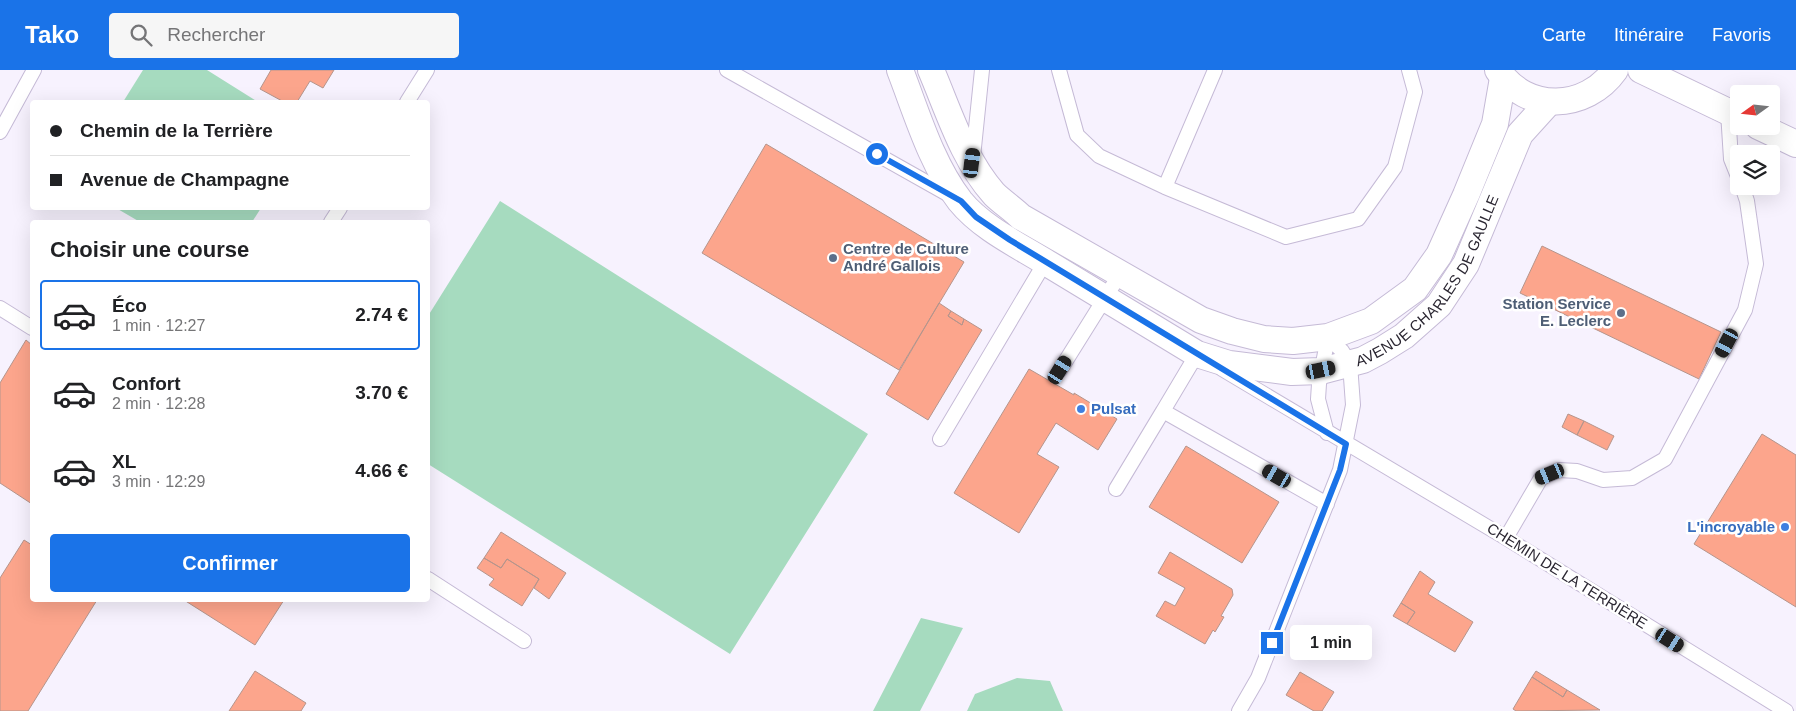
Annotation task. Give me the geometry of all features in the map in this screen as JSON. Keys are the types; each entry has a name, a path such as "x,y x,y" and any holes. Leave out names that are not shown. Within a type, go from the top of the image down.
{"street":[{"name":"AVENUE CHARLES DE GAULLE","path":"900,70 928,143 943,174 961,201 976,217 1045,262 1197,354 1229,364 1292,372 1321,370 1350,364 1380,352 1404,336 1439,305 1466,264 1520,134 1549,102"},
{"name":"AVENUE CHARLES DE GAULLE","path":"931,70 958,136 972,163 995,194 1021,217 1201,320 1232,332 1264,338 1293,340 1328,337 1371,321 1415,288 1439,255 1495,124 1501,74"},
{"name":"AVENUE CHARLES DE GAULLE","path":"1501,74 1516,89 1532,97 1549,102 1570,101 1591,93 1608,79 1615,70"},
{"path":"1641,70 1730,112"},
{"path":"1777,135 1796,144"}],"lane":[{"path":"0,132 34,70"},
{"path":"408,100 427,70"},
{"path":"727,70 961,201"},
{"path":"972,163 982,70"},
{"path":"1059,70 1077,135 1099,156 1165,187 1286,237 1358,219 1395,167 1415,92 1409,70"},
{"path":"1165,187 1215,70"},
{"path":"1506,538 1540,478 1560,470 1577,471 1602,480 1632,478 1665,459 1745,310 1756,264 1745,195"},
{"path":"940,439 1059,239"},
{"path":"1060,370 1120,274"},
{"path":"0,308 30,327"},
{"path":"1239,711 1258,678 1340,470 1352,405 1350,364 1342,351 1328,337"},
{"path":"1327,433 1318,399 1318,384 1328,337"},
{"path":"1116,489 1197,354"},
{"name":"CHEMIN DE LA TERRIÈRE","path":"1197,354 1506,538 1786,711"},
{"path":"1163,411 1326,504"},
{"path":"430,580 524,641"}],"green space":[{"path":"143,70 207,70 255,100 124,100"},
{"path":"500,201 868,434 730,654 430,465 430,313"},
{"path":"119,210 260,210 253,220 137,220"},
{"path":"921,618 963,628 920,711 873,711"},
{"path":"1017,678 1050,681 1063,711 967,711 975,694"}],"building":[{"path":"271,70 334,70 323,88 310,81 298,100 280,100 260,89"},
{"name":"Centre de Culture André Gallois","path":"766,144 964,262 899,370 702,253"},
{"name":"Station Service E. Leclerc","path":"1542,246 1721,332 1699,379 1520,293"},
{"path":"939,303 951,311 948,316 962,325 964,319 982,330 928,420 886,394"},
{"path":"951,311 964,319 962,325 948,316"},
{"path":"26,340 30,343 30,503 0,483 0,383"},
{"path":"1029,369 1117,419 1098,450 1056,423 1037,454 1059,467 1019,533 954,493"},
{"path":"1568,414 1584,421 1577,435 1562,427"},
{"path":"1584,421 1614,436 1607,450 1577,435"},
{"path":"1762,434 1796,455 1796,607 1694,544"},
{"path":"1186,446 1279,502 1242,563 1149,507"},
{"path":"501,532 566,573 549,599 534,588 539,579 507,559 501,568 484,558"},
{"path":"24,540 30,544 30,602 96,602 28,711 0,711 0,578"},
{"path":"1170,552 1232,589 1233,595 1221,616 1224,617 1215,632 1213,630 1205,644 1156,616 1165,601 1175,606 1185,588 1158,573"},
{"path":"484,558 501,568 507,559 539,579 522,606 489,585 494,579 477,568"},
{"path":"1420,571 1435,582 1428,594 1473,622 1455,652 1407,624 1415,612 1401,603"},
{"path":"187,602 283,602 255,645"},
{"path":"1401,603 1415,612 1407,624 1393,616"},
{"path":"255,671 306,703 301,711 229,711"},
{"path":"1536,671 1567,690 1563,697 1532,677"},
{"path":"1300,672 1334,692 1322,711 1314,711 1286,695"},
{"path":"1532,677 1563,697 1567,690 1600,710 1516,711 1513,709"}],"place":[{"name":"Centre de Culture André Gallois","path":"833,258"},
{"name":"Station Service E. Leclerc","path":"1621,313"},
{"name":"Pulsat","path":"1081,409"},
{"name":"L'incroyable","path":"1785,527"}],"route":[{"path":"877,154 961,201 976,217 1010,240 1346,444 1340,470 1272,643"}]}
